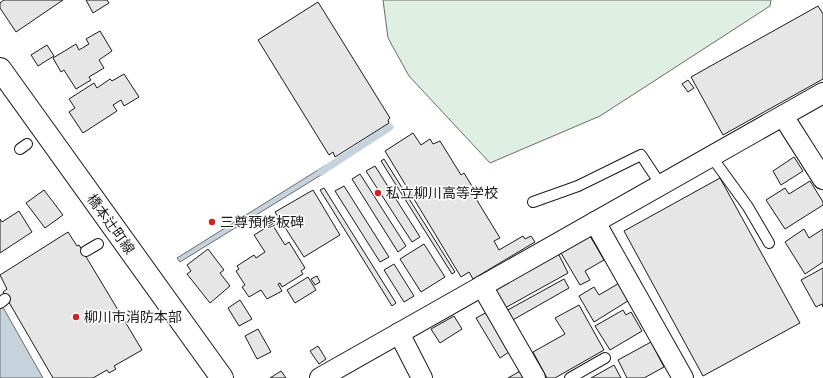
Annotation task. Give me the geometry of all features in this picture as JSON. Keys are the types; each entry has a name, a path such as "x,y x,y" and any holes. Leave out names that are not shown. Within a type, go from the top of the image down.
{"main road":[{"name":"橋本辻町線","path":"0,69 222,378"}],"street":[{"path":"320,378 823,93"},
{"path":"783,116 823,179"},
{"path":"595,222 683,378"},
{"path":"482,286 535,378"},
{"path":"399,333 422,378"}],"lane":[{"path":"533,202 578,186 640,155 661,185"},
{"path":"711,156 748,207 769,243"},
{"path":"86,251 98,244"},
{"path":"570,378 605,358"}],"green space":[{"path":"383,0 771,0 770,6 600,116 490,163 409,76 388,38"}],"shaded area":[{"path":"326,165 329,170 180,262 177,258"},
{"path":"0,302 43,378 0,378"}],"building":[{"path":"4,0 63,0 16,32 0,8 0,3"},
{"path":"86,0 107,0 109,3 93,13"},
{"path":"318,2 390,118 388,120 389,123 335,157 333,152 329,155 258,40"},
{"path":"818,6 823,14 823,79 723,135 691,77"},
{"path":"100,31 112,51 99,60 104,68 89,77 91,80 76,89 64,70 61,72 53,58 76,44 79,50 89,44 86,39"},
{"path":"47,45 54,56 38,66 31,55"},
{"path":"124,74 139,97 124,106 121,100 113,105 117,111 83,133 69,112 75,108 69,99 94,83 97,88 110,79 112,81"},
{"path":"688,80 694,88 688,92 682,84"},
{"path":"413,133 421,145 430,139 433,144 440,141 461,175 464,173 478,196 475,197 500,238 494,241 499,250 523,236 525,239 531,236 535,242 473,279 469,272 461,277 385,151"},
{"path":"794,157 803,171 781,185 773,171"},
{"path":"384,159 455,272 452,274 381,161"},
{"path":"375,166 420,237 412,242 366,171"},
{"path":"360,174 406,246 398,252 352,179"},
{"path":"720,178 800,323 703,376 624,231"},
{"path":"810,181 823,202 823,205 785,229 766,200 785,188 789,194"},
{"path":"344,186 389,257 380,262 335,191"},
{"path":"324,188 396,303 392,306 320,190"},
{"path":"44,190 63,215 45,228 26,203"},
{"path":"313,190 340,235 304,257 275,212"},
{"path":"19,211 32,232 0,253 0,219 2,222"},
{"path":"272,224 285,245 289,242 305,268 301,271 303,274 282,287 280,283 278,284 282,291 267,299 261,290 249,297 242,287 245,285 236,271 239,269 237,266 254,255 256,258 265,252 254,235"},
{"path":"804,229 809,238 823,229 823,262 805,274 785,242"},
{"path":"68,232 77,246 79,245 142,350 114,366 116,369 109,373 107,370 93,378 53,378 3,292 7,289 0,275"},
{"path":"590,236 604,260 585,271 590,280 580,285 561,253"},
{"path":"424,244 445,277 421,292 400,259"},
{"path":"208,249 224,270 220,273 230,286 210,303 187,274 191,271 187,265"},
{"path":"558,253 568,273 505,308 494,288"},
{"path":"394,264 414,296 404,302 384,270"},
{"path":"823,268 823,307 822,304 816,307 801,280"},
{"path":"317,276 320,282 315,285 311,279"},
{"path":"308,277 316,290 295,303 287,290"},
{"path":"564,279 569,288 511,321 506,311"},
{"path":"621,282 631,299 594,322 579,296 594,287 599,295"},
{"path":"240,300 252,319 239,326 228,308"},
{"path":"579,305 604,350 555,378 547,378 533,352 565,334 555,318"},
{"path":"623,310 626,315 631,312 642,331 610,350 595,326"},
{"path":"489,311 512,350 500,358 476,318"},
{"path":"454,316 462,329 440,343 431,329"},
{"path":"258,329 271,352 257,359 245,336"},
{"path":"651,342 664,367 644,378 627,378 618,360"},
{"path":"318,346 326,359 319,364 310,351"},
{"path":"614,365 621,378 591,378"},
{"path":"522,370 527,378 508,378"},
{"path":"281,371 286,378 270,378"}],"waterway":[{"path":"321,172 390,127"}],"place":[{"name":"私立柳川高等学校","path":"378,193"},
{"name":"三尊預修板碑","path":"212,222"},
{"name":"柳川市消防本部","path":"76,317"}]}
